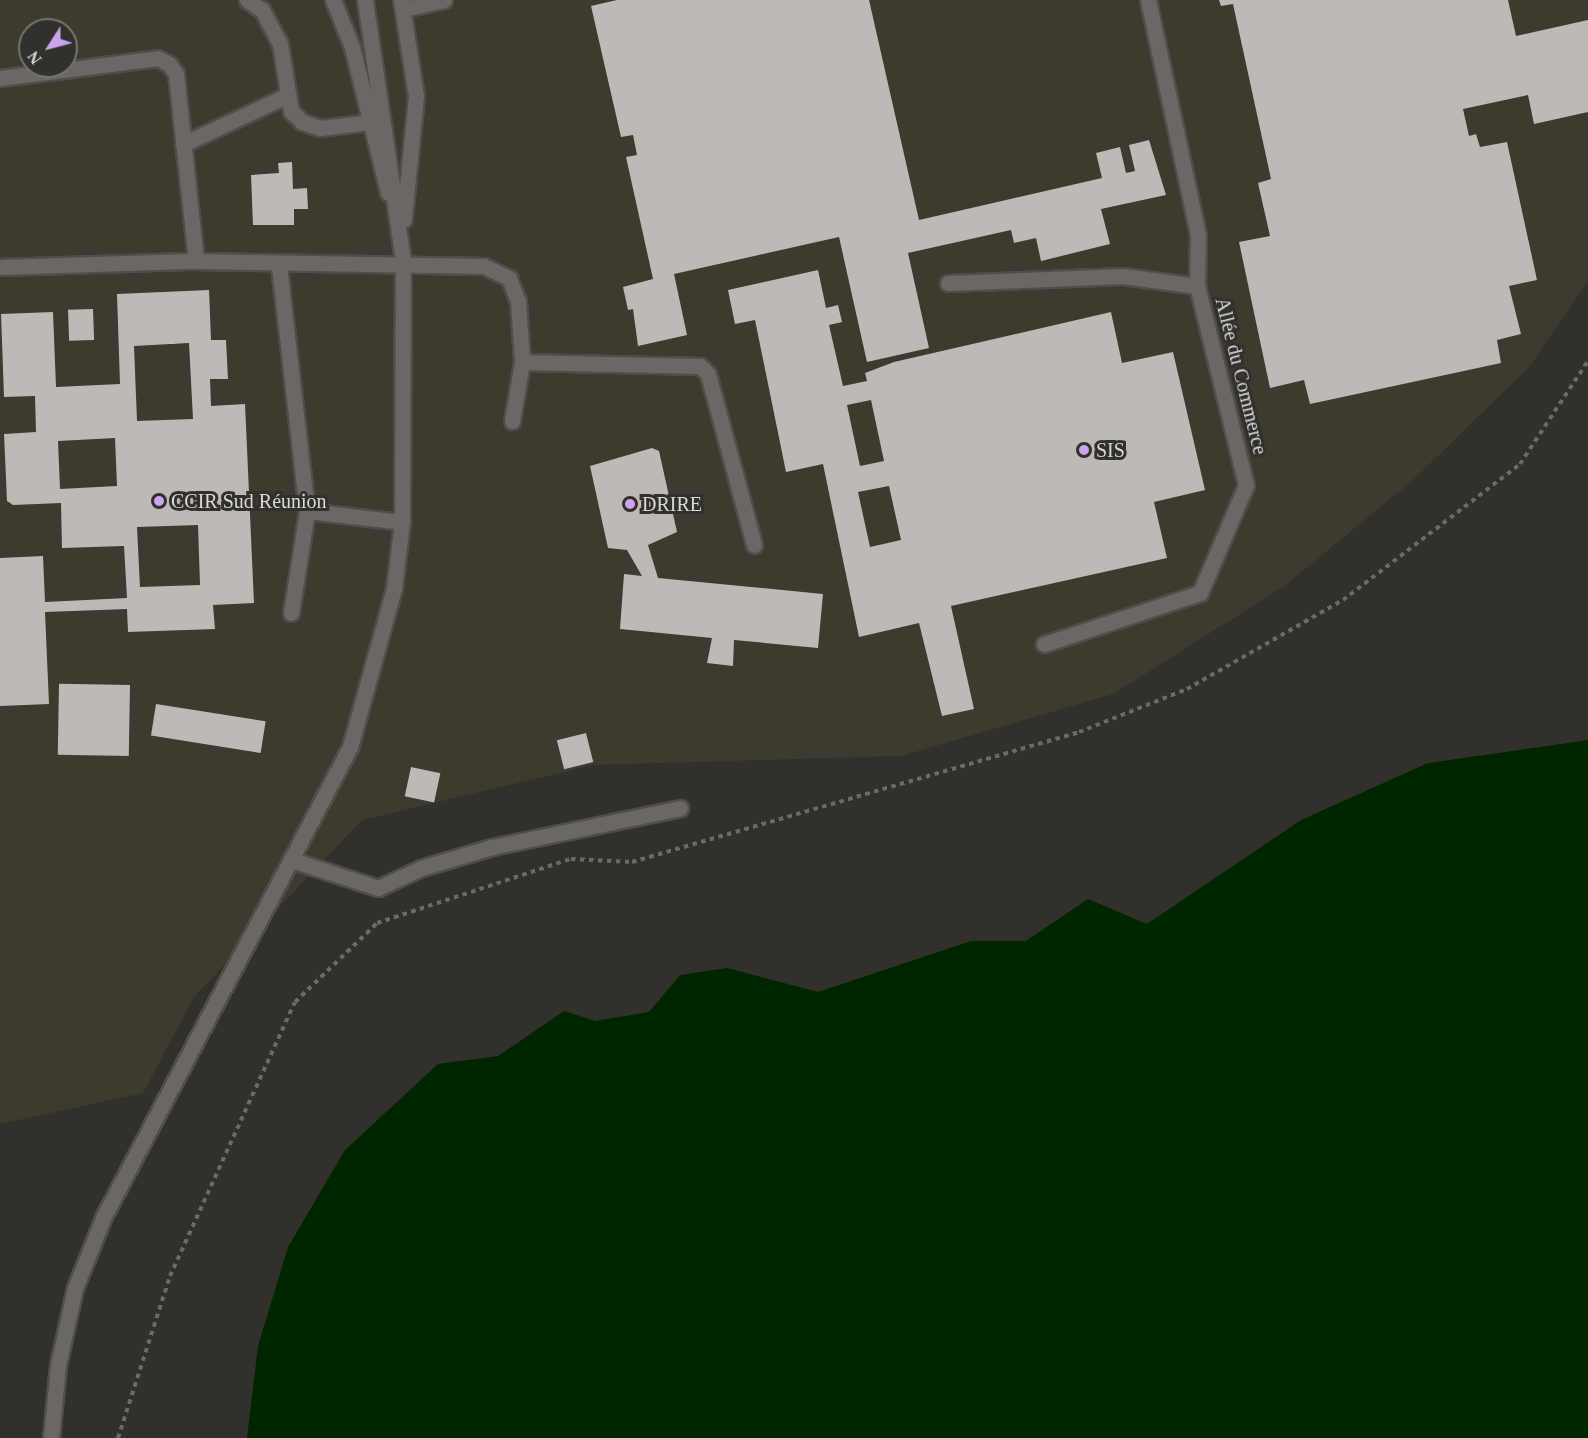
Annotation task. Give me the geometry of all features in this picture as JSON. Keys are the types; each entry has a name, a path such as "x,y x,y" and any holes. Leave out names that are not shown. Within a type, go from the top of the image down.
{"street":[{"path":"247,0 262,10 280,44 291,111 311,125 370,122"},
{"path":"333,0 352,46 401,237"},
{"path":"51,1438 58,1365 75,1288 104,1216 350,747 394,588 402,522 403,261 365,0"},
{"path":"401,237 416,96 402,4 444,0"},
{"name":"Allée du Commerce","path":"1044,644 1200,593 1246,485 1197,286 1198,235 1148,0"},
{"path":"0,78 158,58 176,74 196,261"},
{"path":"183,144 288,95"},
{"path":"0,267 196,261 279,266 403,261 484,266 509,278 518,301 522,362 512,421"},
{"path":"279,266 307,511 291,613"},
{"path":"948,283 1123,276 1197,286"},
{"path":"522,362 700,366 708,374 754,545"},
{"path":"307,511 402,522"},
{"path":"292,860 378,888 421,868 492,847 680,808"}],"path":[{"path":"118,1438 170,1276 295,1002 377,923 572,859 632,862 1079,732 1187,689 1342,600 1520,464 1588,361"}],"shaded area":[{"path":"0,0 1588,0 1588,281 1530,366 1412,481 1283,587 1113,694 901,756 593,765 362,820 194,997 143,1093 0,1124"},
{"path":"1588,740 1588,1438 247,1438 258,1346 288,1247 345,1150 438,1064 498,1056 564,1011 595,1021 649,1012 680,975 727,968 818,992 971,941 1026,941 1088,899 1147,924 1301,820 1428,763"}],"building":[{"path":"617,0 869,0 919,220 1102,178 1096,153 1120,147 1126,173 1135,171 1129,145 1149,140 1166,195 1101,209 1110,244 1041,261 1036,238 1014,243 1011,230 908,253 929,348 867,362 839,237 674,274 687,335 638,346 633,309 628,310 623,287 653,279 626,157 637,155 633,135 621,137 591,6"},
{"path":"1219,0 1508,0 1516,36 1588,20 1588,112 1534,124 1528,95 1463,109 1469,136 1476,134 1480,147 1507,142 1537,280 1509,286 1521,334 1497,340 1501,363 1310,404 1304,380 1270,388 1239,242 1270,236 1258,183 1271,179 1233,4 1221,6"},
{"path":"292,162 293,189 307,188 308,209 294,209 294,225 253,225 251,175 279,173 278,163"},
{"path":"818,270 826,308 838,305 842,322 829,325 843,386 867,381 865,373 894,362 1111,312 1122,363 1173,352 1205,490 1154,502 1167,558 951,606 974,709 942,716 919,623 859,637 823,464 786,472 755,320 735,324 728,290","holes":["871,400 884,461 860,466 847,405","889,486 901,540 870,547 858,492"]},
{"path":"209,290 211,340 226,340 228,379 210,379 211,406 245,404 254,603 213,605 215,629 128,632 127,609 45,612 49,704 0,706 0,558 43,556 45,602 127,598 124,546 62,548 61,503 13,505 7,501 4,434 36,432 35,396 4,397 1,314 53,312 56,387 120,384 117,294","holes":["189,343 193,419 137,421 134,346","115,438 117,486 60,489 58,441","198,525 200,585 140,587 137,527"]},
{"path":"93,309 94,340 69,341 68,310"},
{"path":"652,448 659,451 677,532 648,545 658,578 823,594 818,648 734,640 733,666 707,663 712,638 620,629 624,574 642,576 627,550 608,548 590,466"},
{"path":"59,684 130,685 129,756 58,755"},
{"path":"156,704 266,721 261,753 151,736"},
{"path":"586,733 593,762 564,769 557,740"},
{"path":"411,767 440,773 434,803 405,796"}],"place":[{"name":"SIS","path":"1084,450"},
{"name":"CCIR Sud Réunion","path":"159,501"},
{"name":"DRIRE","path":"630,504"}]}
